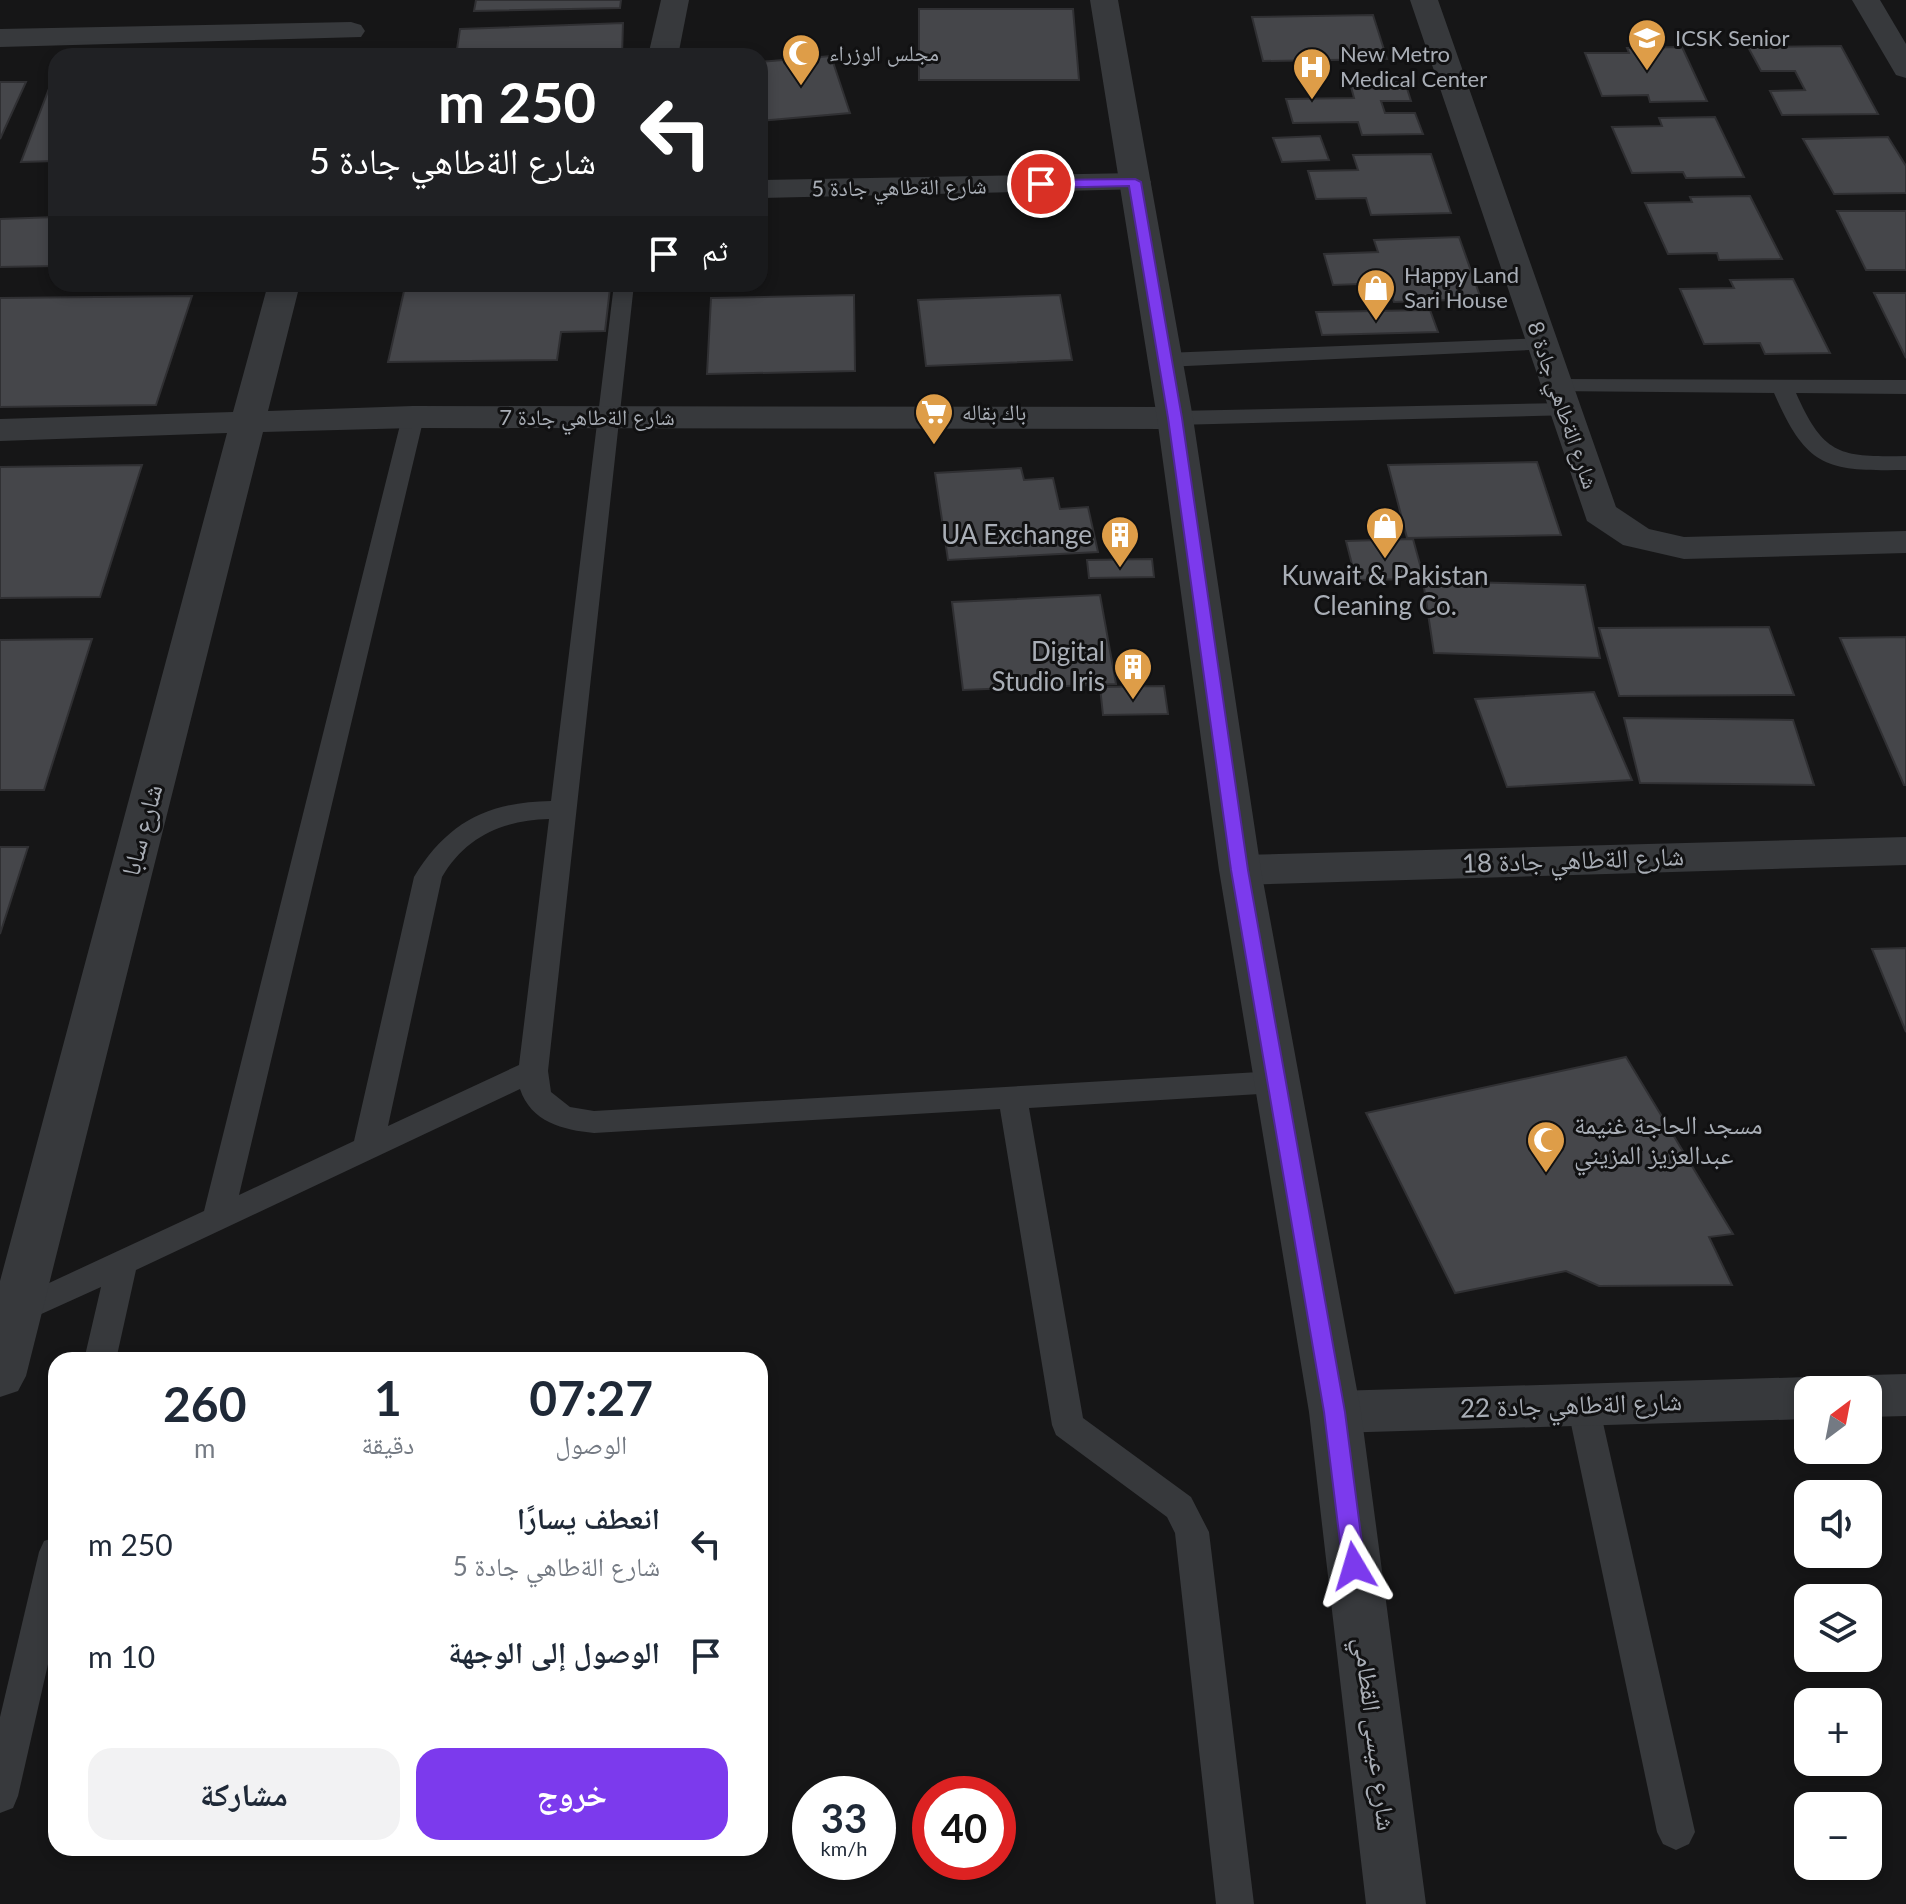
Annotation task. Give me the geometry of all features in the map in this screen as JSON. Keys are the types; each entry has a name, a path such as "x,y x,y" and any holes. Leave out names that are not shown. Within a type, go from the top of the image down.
{"street":[{"path":"0,38 348,43 359,0"},
{"path":"665,48 675,0"},
{"name":"شارع عيسى القطامي","path":"1104,0 1175,418 1240,870 1335,1412 1396,1904"},
{"name":"شارع الةطاهي جادة 8","path":"1424,0 1600,513 1636,537 1684,548 1906,542"},
{"path":"1866,0 1898,44 1906,69"},
{"name":"شارع الةطاهي جادة 5","path":"768,189 1135,182"},
{"name":"شارع سابا","path":"0,1376 282,292"},
{"name":"شارع الةطاهي جادة 7","path":"0,430 413,417 1175,418"},
{"name":"شارع الةطاهي جادة 18","path":"1240,870 1906,851"},
{"path":"1882,1396 1906,1395"},
{"name":"شارع الةطاهي جادة 22","path":"1335,1412 1794,1398"}],"lane":[{"path":"623,292 533,1071 532,1086 538,1100 550,1111 570,1120 594,1122 1277,1082"},
{"path":"1165,360 1543,344"},
{"path":"1782,387 1802,434 1815,448 1850,462 1906,463"},
{"path":"1175,418 1782,387 1906,387"},
{"path":"218,1218 413,417"},
{"path":"368,1147 428,877 438,857 454,839 491,819 534,809 563,810"},
{"path":"17,1312 533,1071"},
{"path":"1013,1098 1068,1425 1179,1507 1192,1532 1235,1904"},
{"path":"102,1352 122,1263"},
{"path":"1583,1405 1676,1832"},
{"path":"0,1796 48,1587"}],"building":[{"path":"476,0 621,0 620,8 474,11"},
{"path":"919,9 1073,9 1079,80 919,80"},
{"path":"1373,15 1387,59 1263,61 1252,17"},
{"path":"623,23 622,48 457,48 460,29"},
{"path":"1841,46 1878,114 1782,115 1770,91 1805,90 1795,71 1761,71 1748,47"},
{"path":"1682,47 1707,101 1650,102 1648,95 1602,96 1585,53 1629,53 1627,48"},
{"name":"مجلس الوزراء","path":"831,56 850,113 768,120 768,61"},
{"path":"0,82 26,82 0,139"},
{"path":"1405,82 1411,101 1381,101 1385,113 1415,113 1423,134 1362,135 1358,122 1293,123 1286,99 1354,98 1350,83"},
{"path":"48,91 48,161 21,162"},
{"path":"1715,117 1744,177 1686,178 1683,172 1632,173 1612,127 1662,126 1659,118"},
{"path":"1320,136 1329,160 1282,162 1273,138"},
{"path":"1888,137 1906,166 1906,193 1834,194 1803,139"},
{"path":"1431,154 1451,213 1371,215 1366,198 1316,199 1308,171 1358,170 1353,155"},
{"path":"1750,196 1782,259 1719,260 1717,253 1668,254 1645,203 1692,202 1690,197"},
{"path":"1837,211 1906,211 1906,270 1866,270"},
{"path":"48,217 48,266 0,267 0,219"},
{"path":"1459,237 1481,299 1394,302 1388,283 1333,285 1324,254 1378,252 1374,240"},
{"path":"1793,279 1830,353 1765,354 1760,343 1704,344 1680,289 1734,288 1730,280"},
{"path":"404,292 610,292 605,331 561,332 557,360 388,362"},
{"path":"1874,293 1906,293 1906,358"},
{"path":"854,295 855,371 707,374 711,298"},
{"path":"1060,295 1072,360 926,366 918,300"},
{"path":"192,296 156,405 0,407 0,298"},
{"name":"Happy Land Sari House","path":"1430,310 1438,332 1322,335 1316,312"},
{"path":"1537,462 1561,535 1407,538 1388,465"},
{"path":"142,465 100,597 0,598 0,467"},
{"path":"1021,468 1024,480 1053,478 1060,509 1088,507 1098,552 948,560 935,473"},
{"name":"Kuwait & Pakistan Cleaning Co.","path":"1413,539 1424,579 1356,580 1346,541"},
{"name":"UA Exchange","path":"1152,559 1154,577 1089,578 1087,560"},
{"path":"1423,581 1585,585 1600,658 1434,653"},
{"path":"1100,595 1116,684 963,690 952,602"},
{"path":"1769,627 1794,695 1619,696 1599,628"},
{"path":"1906,637 1906,785 1904,785 1840,638"},
{"path":"92,639 44,790 0,790 0,640"},
{"name":"Digital Studio Iris","path":"1164,686 1168,714 1103,715 1100,687"},
{"path":"1594,692 1632,780 1507,787 1475,699"},
{"path":"1624,718 1793,720 1814,785 1640,783"},
{"path":"0,847 28,847 0,934"},
{"path":"1906,948 1906,1032 1872,949"},
{"name":"مسجد الحاجة غنيمة عبدالعزيز المزيني","path":"1626,1057 1733,1234 1709,1237 1732,1285 1599,1286 1566,1271 1455,1293 1366,1113"}],"place":[{"name":"ICSK Senior","path":"1647,72"},
{"name":"مجلس الوزراء","path":"801,87"},
{"name":"New Metro Medical Center","path":"1312,101"},
{"name":"Happy Land Sari House","path":"1376,322"},
{"name":"باك بقاله","path":"934,446"},
{"name":"Kuwait & Pakistan Cleaning Co.","path":"1385,560"},
{"name":"UA Exchange","path":"1120,569"},
{"name":"Digital Studio Iris","path":"1133,701"},
{"name":"مسجد الحاجة غنيمة عبدالعزيز المزيني","path":"1546,1174"}],"route":[{"path":"1041,184 1135,182 1175,418 1240,870 1335,1412 1354,1566"}]}
